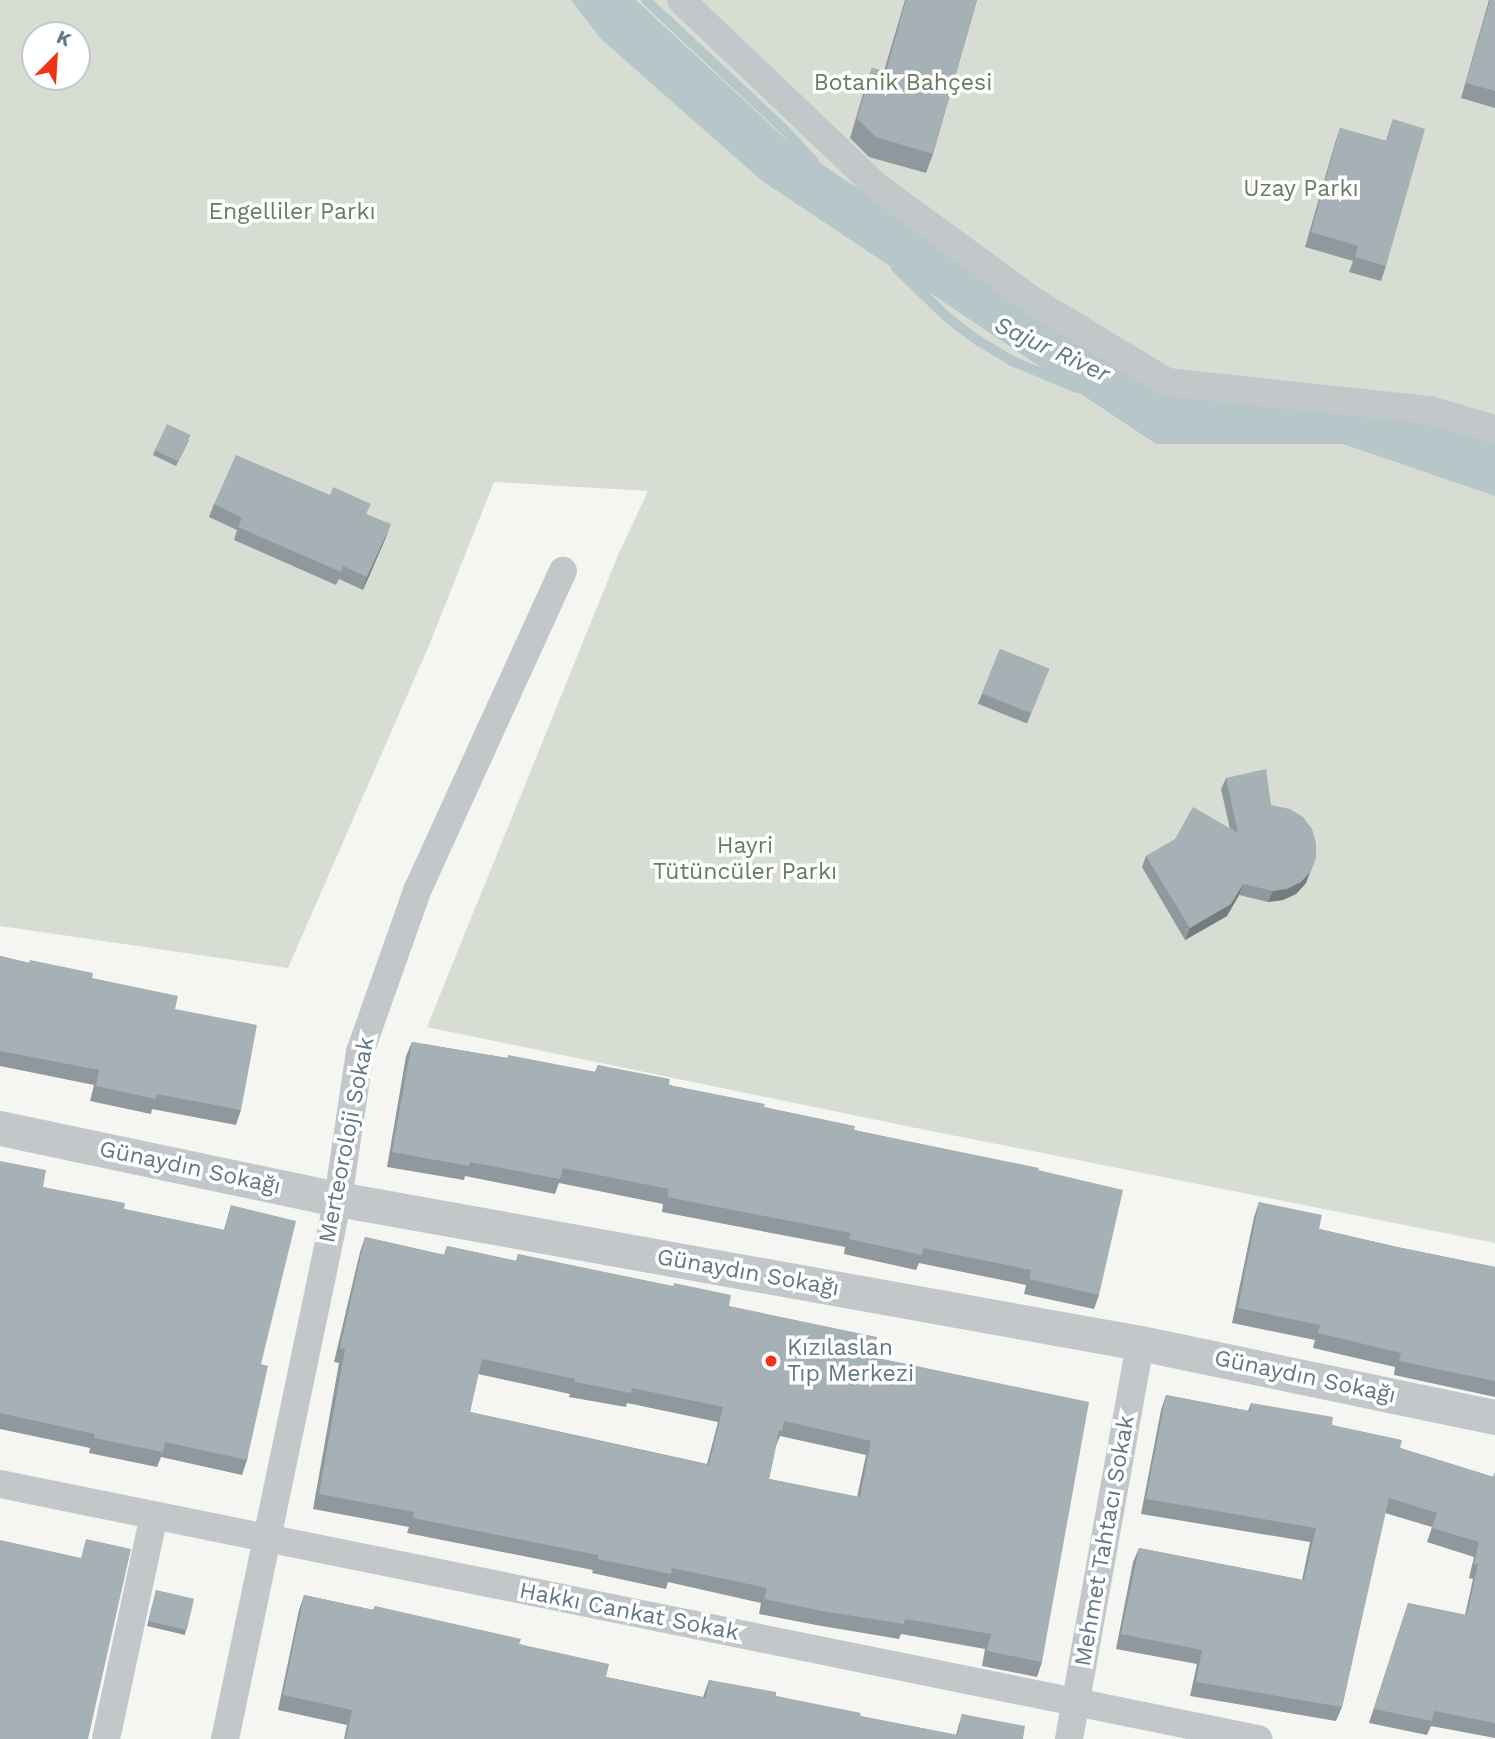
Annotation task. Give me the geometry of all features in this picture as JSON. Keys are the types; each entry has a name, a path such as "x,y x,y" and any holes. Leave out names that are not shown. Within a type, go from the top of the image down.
{"street":[{"path":"681,0 875,184 1035,302 1167,383 1429,410 1495,429"},
{"name":"Merteoroloji Sokak","path":"225,1739 338,1199 359,1052 417,891 564,571"},
{"name":"Günaydın Sokağı","path":"0,1128 338,1199 1140,1343 1495,1417"},
{"name":"Mehmet Tahtacı Sokak","path":"1069,1739 1140,1343"},
{"name":"Hakkı Cankat Sokak","path":"0,1485 1258,1739"},
{"path":"106,1739 154,1516"}],"green space":[{"path":"0,0 1495,0 1495,1243 427,1027 619,553 648,491 494,482 430,643 288,968 0,926"}],"water":[{"path":"571,0 636,0 789,142 1166,396 1361,400 1495,437 1495,496 1343,444 1156,444 761,180 601,39"}],"building":[{"path":"906,0 977,0 933,154 876,137 857,119 872,68 886,72"},
{"path":"1490,0 1495,0 1495,91 1466,83"},
{"path":"1393,119 1425,129 1386,266 1355,257 1358,246 1311,232 1340,128 1387,141"},
{"path":"167,424 191,435 178,461 155,450"},
{"path":"236,455 330,495 333,487 371,504 366,514 391,524 367,577 343,566 341,572 238,527 242,518 214,504"},
{"path":"1000,649 1049,669 1031,713 982,694"},
{"path":"1266,769 1271,805 1290,809 1303,817 1312,829 1316,857 1311,871 1301,882 1287,889 1273,891 1243,884 1231,904 1190,928 1146,856 1175,839 1193,807 1238,833 1226,778"},
{"path":"0,956 93,973 92,978 178,996 175,1009 257,1025 241,1110 157,1094 156,1099 96,1086 99,1070 0,1051"},
{"path":"412,1042 507,1058 508,1055 596,1072 598,1065 670,1079 669,1085 765,1104 764,1107 855,1126 854,1130 1039,1168 1038,1170 1123,1190 1099,1295 1029,1279 1031,1270 923,1248 922,1255 849,1239 851,1233 667,1197 669,1189 563,1168 560,1179 470,1162 469,1166 392,1152"},
{"path":"0,1161 46,1170 43,1187 125,1203 124,1209 225,1230 231,1205 296,1221 261,1364 268,1366 247,1460 165,1442 163,1452 94,1438 95,1434 0,1413"},
{"path":"1259,1202 1322,1215 1319,1229 1495,1267 1495,1381 1399,1361 1401,1353 1318,1333 1320,1325 1238,1308"},
{"path":"365,1237 445,1255 447,1246 517,1261 518,1254 673,1286 674,1283 731,1295 729,1306 877,1337 873,1357 1089,1402 1042,1662 987,1651 991,1634 905,1619 904,1624 764,1599 767,1588 672,1568 671,1574 598,1559 598,1555 413,1518 414,1512 319,1494 345,1349 340,1348","holes":["482,1359 575,1379 575,1382 631,1393 632,1388 723,1407 709,1465 470,1412","784,1421 871,1441 860,1497 769,1479 779,1430 782,1431"]},
{"path":"1166,1395 1250,1411 1251,1403 1333,1417 1332,1425 1402,1440 1400,1448 1494,1477 1495,1473 1495,1723 1434,1711 1432,1721 1374,1709 1408,1603 1467,1615 1478,1564 1474,1564 1479,1542 1432,1528 1437,1513 1389,1498 1342,1707 1196,1682 1202,1650 1121,1634 1139,1548 1304,1580 1316,1528 1146,1499"},
{"path":"86,1539 131,1549 88,1739 0,1739 0,1540 81,1558"},
{"path":"156,1590 194,1599 187,1630 149,1621"},
{"path":"304,1595 374,1610 375,1606 521,1639 519,1644 609,1664 606,1677 706,1698 709,1680 776,1692 776,1696 861,1713 860,1716 958,1735 962,1714 1025,1726 1023,1739 346,1739 352,1710 283,1695"}],"waterway":[{"name":"Sajur River","path":"646,0 783,128 814,162"},
{"name":"Sajur River","path":"896,268 948,318 979,341 1012,361 1077,388"}],"place":[{"name":"Kızılaslan Tıp Merkezi","path":"771,1361"}],"park label":[{"name":"Botanik Bahçesi","path":"903,83"},
{"name":"Uzay Parkı","path":"1301,189"},
{"name":"Engelliler Parkı","path":"292,212"},
{"name":"Hayri Tütüncüler Parkı","path":"745,859"}]}
